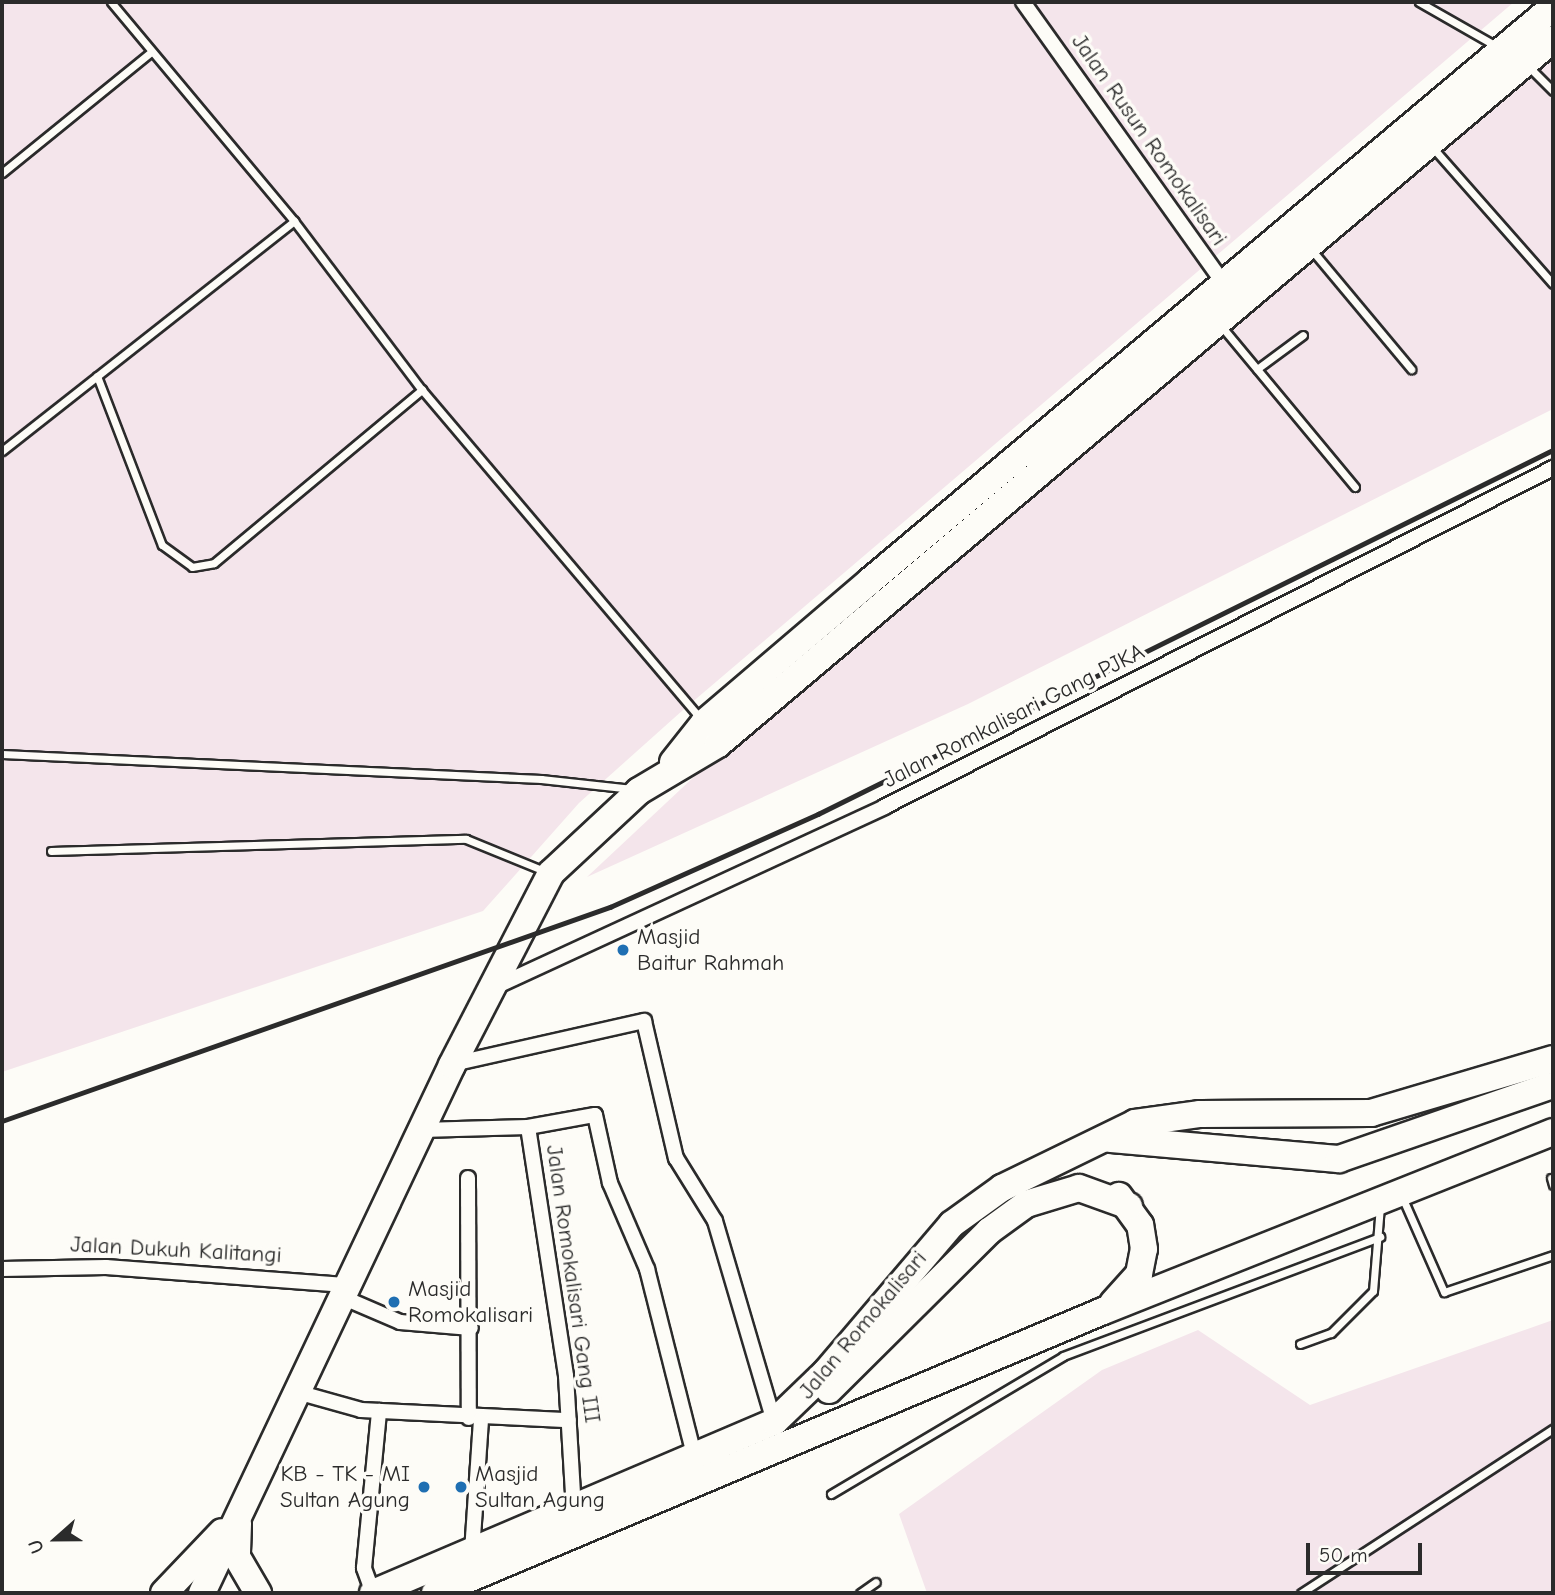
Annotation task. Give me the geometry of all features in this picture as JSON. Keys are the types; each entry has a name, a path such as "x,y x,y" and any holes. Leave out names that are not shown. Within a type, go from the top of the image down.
{"highway":[{"path":"1299,236 1429,144 1514,56 1553,7"},
{"path":"202,1593 452,1065 551,873 639,790 711,734 1514,56 1553,39"},
{"name":"Jalan Romokalisari","path":"373,1593 695,1461 774,1422 826,1372 920,1254 972,1210 1034,1171 1101,1140 1164,1116 1371,1114 1553,1059"},
{"path":"1101,1140 1339,1159 1553,1085"},
{"name":"Jalan Romokalisari","path":"435,1593 1103,1311 1553,1132"},
{"path":"1034,1171 1094,1179 1129,1206 1144,1249 1139,1274 1103,1311"},
{"path":"774,1422 834,1386 989,1231 1026,1204 1079,1188 1129,1206"},
{"path":"164,1593 238,1515"},
{"path":"238,1515 237,1557 258,1593"}],"street":[{"name":"Jalan Rusun Romokalisari","path":"1023,2 1231,293"},
{"name":"Jalan Romkalisari Gang PJKA","path":"489,990 884,807 1553,468"},
{"path":"452,1065 644,1021 676,1158 715,1221 774,1422"},
{"path":"528,1127 595,1115 610,1183 651,1282 695,1461"},
{"name":"Jalan Romokalisari Gang III","path":"421,1130 528,1127 569,1420 574,1511"},
{"path":"468,1178 475,1419 472,1552"},
{"name":"Jalan Dukuh Kalitangi","path":"2,1269 106,1267 345,1291 400,1322 471,1328"},
{"path":"297,1392 379,1411 475,1419 569,1420"},
{"path":"373,1593 364,1567 379,1411"}],"lane":[{"path":"111,2 294,221 422,390 711,734"},
{"path":"1419,2 1514,56 1553,90"},
{"path":"2,173 151,52"},
{"path":"1429,144 1553,284"},
{"path":"2,451 294,221"},
{"path":"1299,236 1410,369"},
{"path":"1209,311 1355,487"},
{"path":"1257,369 1303,335"},
{"path":"97,376 162,545 192,568 214,563 422,390"},
{"path":"2,754 541,779 639,790"},
{"path":"51,850 466,839 551,873"},
{"path":"1300,1344 1331,1333 1356,1314 1373,1291 1380,1237 1390,1199"},
{"path":"1390,1199 1444,1292 1553,1255"},
{"path":"831,1494 1063,1356 1380,1237"},
{"path":"1301,1593 1553,1429"},
{"path":"860,1593 876,1582"}],"shaded area":[{"path":"2,2 1514,2 683,710 579,803 483,911 2,1072"},
{"path":"1553,51 1553,409 968,704 587,877 697,774"},
{"path":"1553,1320 1553,1593 927,1593 899,1514 1102,1370 1198,1330 1310,1405"}],"railway":[{"path":"2,1121 610,907 818,814 1553,450"}],"place":[{"name":"Masjid Baitur Rahmah","path":"623,950"},
{"name":"Masjid Romokalisari","path":"394,1302"},
{"name":"KB - TK - MI Sultan Agung","path":"424,1487"},
{"name":"Masjid Sultan Agung","path":"461,1487"}]}
